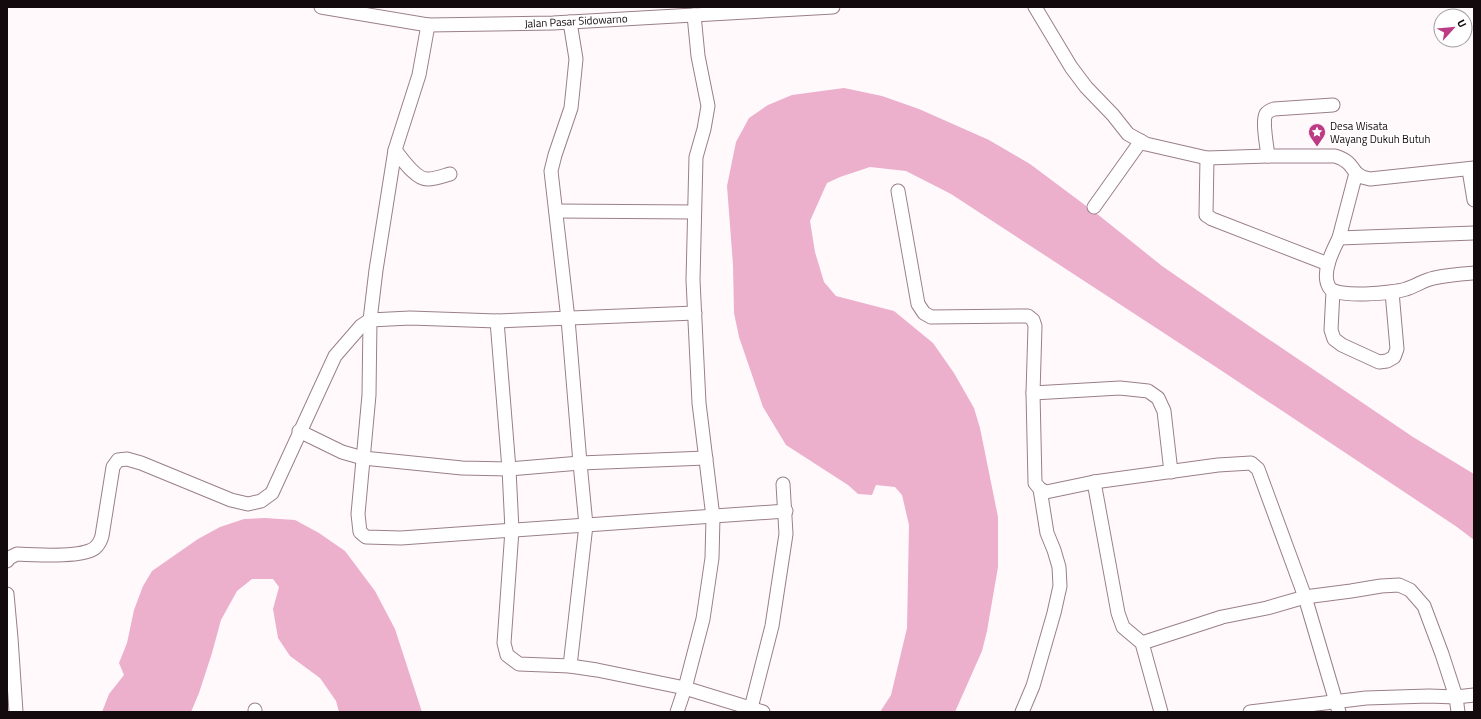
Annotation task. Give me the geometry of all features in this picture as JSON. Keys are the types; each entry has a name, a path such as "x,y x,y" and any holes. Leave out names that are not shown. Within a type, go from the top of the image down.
{"street":[{"name":"Jalan Pasar Sidowarno","path":"321,7 428,25 570,22 833,7"},
{"path":"1035,7 1071,67 1086,87 1113,115 1128,134 1146,144 1207,158 1335,156 1344,158 1356,173 1362,177 1370,179 1471,169 1474,200"},
{"path":"677,712 685,688 703,619 712,558 714,517 699,404 693,280 696,157 704,129 708,106 698,56 694,15"},
{"path":"570,22 576,58 571,108 554,155 551,171 568,319 586,525 570,666"},
{"path":"428,25 420,75 395,150 370,320 369,394 358,514 360,532 366,537 401,538 786,511"},
{"path":"1268,156 1265,123 1265,116 1267,112 1274,109 1333,105"},
{"path":"1094,206 1141,141"},
{"path":"395,150 416,175 422,179 427,180 450,174"},
{"path":"1207,158 1206,215 1212,219 1328,264"},
{"path":"1356,173 1339,238 1328,264 1327,282 1329,288 1333,291 1361,294 1392,292 1407,289 1433,278 1474,273"},
{"path":"898,191 918,304 924,313 931,318 1028,316 1033,320 1035,326 1033,393 1035,483 1040,489 1046,492 1094,482 1218,465 1251,463 1254,465 1262,477 1305,596 1338,707"},
{"path":"556,211 694,212"},
{"path":"1339,238 1474,233"},
{"path":"1333,291 1331,330 1334,339 1342,345 1379,362 1387,361 1394,357 1397,349 1392,292"},
{"path":"7,561 9,558 17,554 74,554 89,551 99,544 102,536 113,467 118,460 127,459 141,463 231,500 248,504 261,501 272,492 335,356 361,326 370,320 410,318 497,321 695,314"},
{"path":"497,321 509,469 512,530 504,643 507,655 519,664 570,666 685,688 755,711 772,626 786,534 786,511 783,484"},
{"path":"1033,393 1120,388 1148,391 1158,398 1164,411 1171,472"},
{"path":"299,432 342,452 363,458 462,468 509,469 706,458"},
{"path":"1094,482 1118,613 1123,627 1142,644 1161,712"},
{"path":"1022,712 1033,686 1054,613 1060,586 1059,567 1047,533 1040,489"},
{"path":"1142,644 1222,617 1267,608 1305,596 1399,585 1410,590 1424,606 1456,697 1458,712"},
{"path":"7,594 9,639 16,712"},
{"path":"1250,712 1338,707 1366,698 1429,696 1456,697 1474,695"}],"shaded area":[{"path":"844,88 882,96 919,109 989,140 1030,164 1101,217 1162,266 1413,437 1474,474 1474,540 1457,527 1219,369 951,194 906,171 870,167 827,183 810,221 815,252 824,282 836,296 894,311 933,343 954,373 974,408 980,428 998,517 998,567 987,631 982,651 955,712 880,712 891,695 907,628 909,525 902,495 895,487 876,485 872,495 858,494 848,485 786,445 763,407 739,337 734,313 733,265 727,186 736,142 749,118 768,105 792,95"},
{"path":"265,518 295,520 319,533 345,551 375,591 395,629 422,712 339,712 336,701 320,678 290,656 278,638 273,609 279,587 273,579 252,579 237,591 221,620 199,693 191,712 102,712 109,694 124,675 119,663 127,643 134,610 143,586 152,571 198,539 220,527 244,519"}],"place":[{"name":"Desa Wisata Wayang Dukuh Butuh","path":"1317,147"}]}
